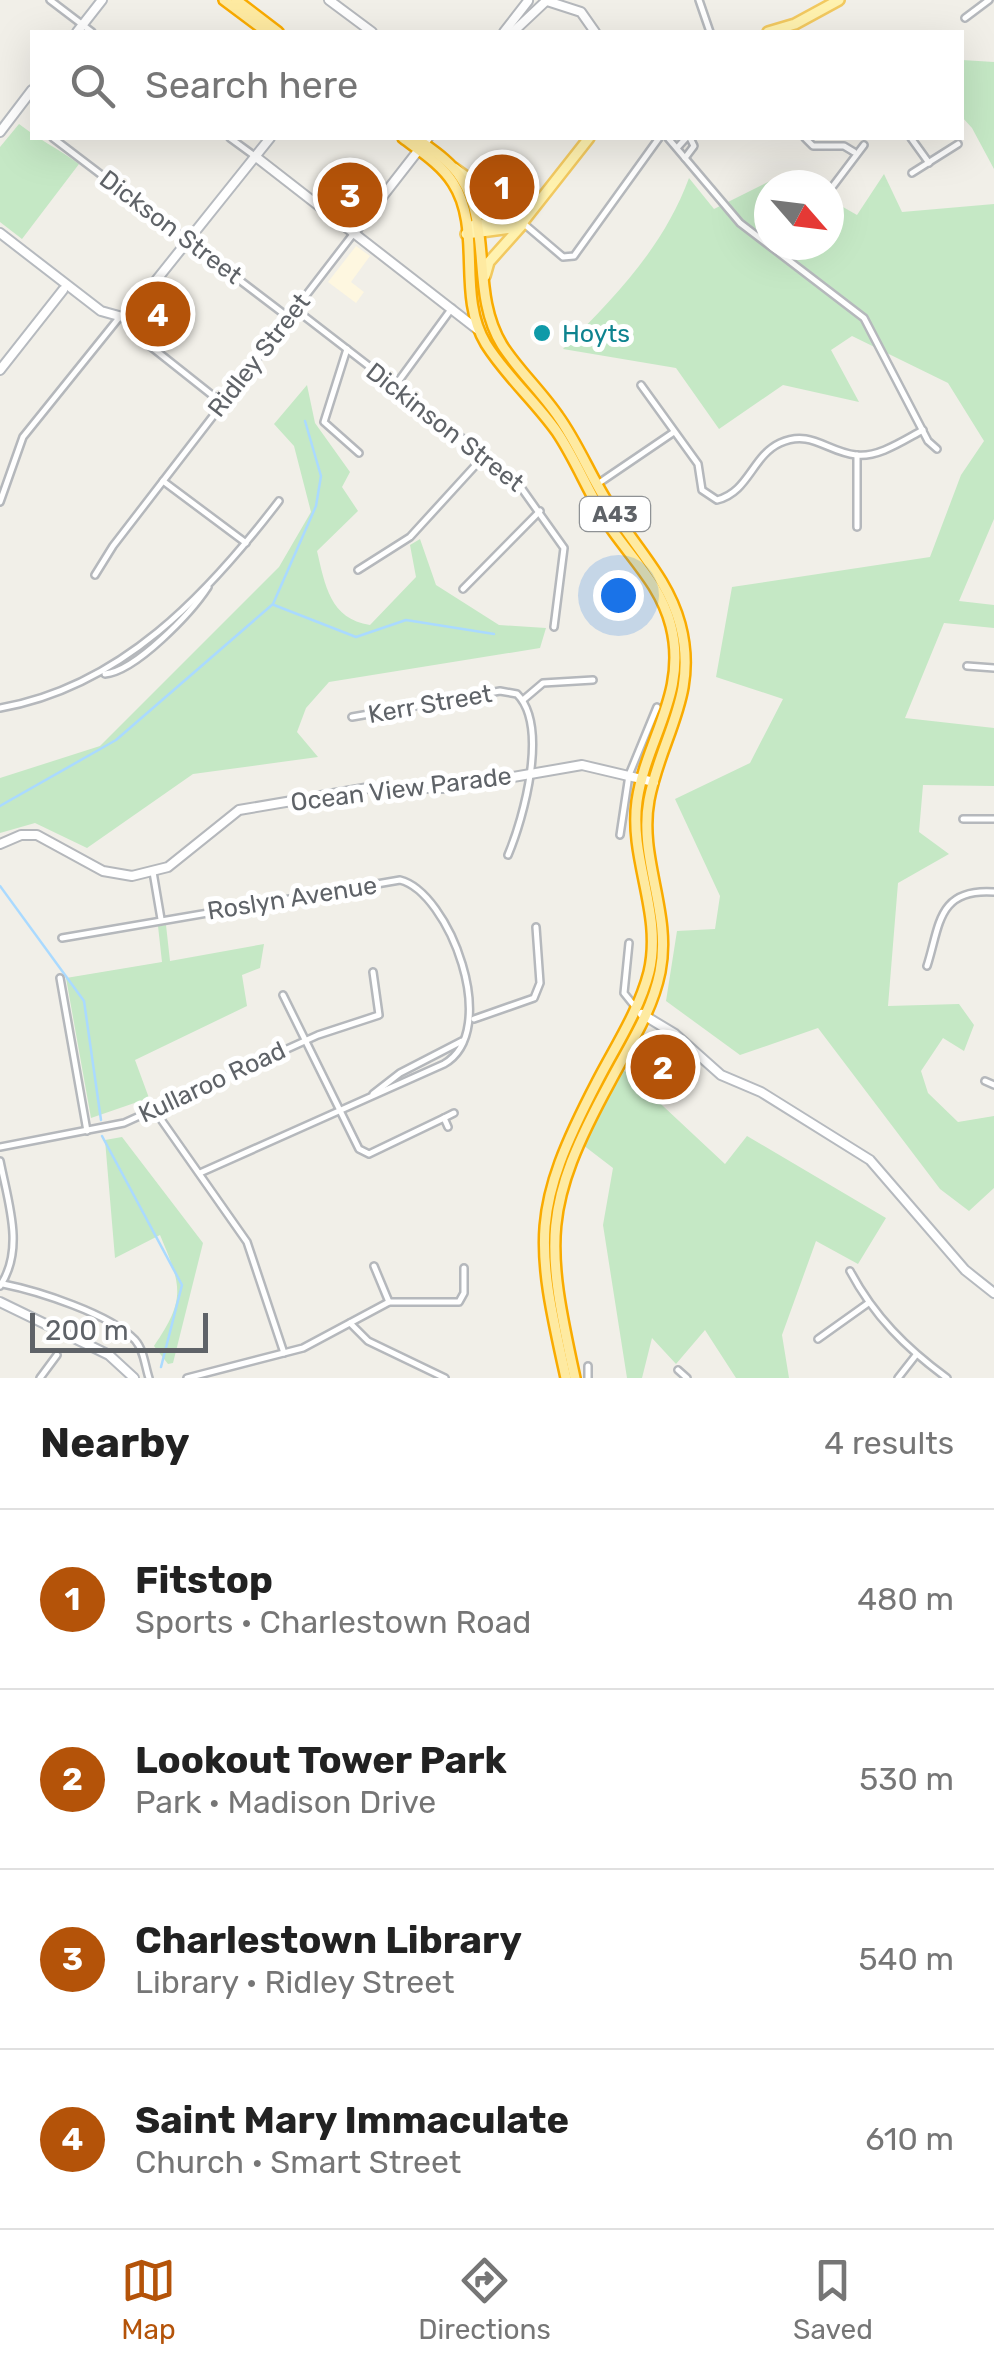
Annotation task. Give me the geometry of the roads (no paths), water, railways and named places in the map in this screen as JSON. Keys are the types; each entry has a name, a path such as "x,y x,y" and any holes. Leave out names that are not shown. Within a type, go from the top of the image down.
{"highway":[{"path":"224,0 264,30"},
{"path":"236,0 275,30"},
{"name":"A43","path":"422,142 452,166 468,190 470,294 480,332 497,360 560,436 652,581 674,644 671,702 642,779 636,835 653,939 650,970 636,1008 568,1138 548,1196 543,1262 566,1378"},
{"name":"A43","path":"422,142 455,185 471,230 484,305 500,343 556,413 593,488 667,590 684,640 681,710 654,782 647,837 662,913 664,944 657,985 645,1016 572,1153 559,1195 553,1264 576,1378"}],"main road":[{"path":"773,30 840,0"},
{"path":"471,230 506,223 528,207 579,140"},
{"path":"484,305 488,265 526,227 588,140"},
{"path":"452,166 509,208 528,207"},
{"path":"471,230 526,227"}],"street":[{"path":"50,0 80,29 102,0"},
{"path":"329,0 369,30"},
{"path":"514,30 547,0 572,4 594,30"},
{"path":"699,0 709,30"},
{"path":"812,0 820,12"},
{"path":"965,18 990,0"},
{"path":"506,30 528,1 537,8"},
{"path":"350,30 355,20"},
{"path":"0,132 3,121 30,92"},
{"name":"Dickson Street","path":"56,140 288,317"},
{"path":"233,140 480,332"},
{"path":"0,502 23,437 190,242 269,140"},
{"path":"526,227 571,259 658,140"},
{"path":"670,140 740,223 864,318 923,430 938,449"},
{"path":"677,148 686,140"},
{"path":"685,158 694,146 690,140"},
{"path":"807,140 813,146 844,146 854,152"},
{"path":"912,140 929,163"},
{"name":"Ridley Street","path":"95,575 422,142"},
{"path":"843,170 864,144"},
{"path":"912,174 958,144"},
{"path":"0,233 65,287 122,319 130,330 222,403"},
{"path":"0,370 65,287"},
{"path":"395,386 452,308 470,294"},
{"name":"Dickinson Street","path":"294,309 527,490 564,548 554,627"},
{"path":"347,350 324,422 359,453"},
{"path":"641,385 698,464 702,490 717,500 734,492 762,456 784,441 809,438 857,456 884,450 923,430"},
{"path":"593,488 674,432"},
{"path":"358,570 410,537 484,456"},
{"path":"857,456 858,527"},
{"path":"164,481 246,543"},
{"path":"0,708 54,696 128,657 213,580 279,501"},
{"path":"462,589 540,511"},
{"path":"967,666 994,668"},
{"path":"523,700 543,683 593,680"},
{"name":"Kerr Street","path":"352,717 500,691 517,694 534,723 522,822 508,855"},
{"path":"620,835 629,775 657,707"},
{"name":"Ocean View Parade","path":"153,872 168,867 239,810 368,788 450,788 592,765 654,782"},
{"path":"964,819 994,819"},
{"path":"0,844 31,834 114,875 153,872 161,920"},
{"name":"Roslyn Avenue","path":"62,938 408,882 423,894 454,946 472,1019 467,1038 453,1059 200,1173"},
{"path":"927,966 942,914 962,897 994,892"},
{"path":"472,1019 534,998 540,983 536,927"},
{"path":"629,943 624,993 636,1008 675,1034 721,1075 761,1092 870,1160 965,1270 994,1293"},
{"name":"Kullaroo Road","path":"0,1148 124,1123 308,1039 379,1015 372,972"},
{"path":"60,978 87,1131"},
{"path":"283,995 308,1039 356,1146 369,1154 454,1113"},
{"path":"985,1081 994,1085"},
{"path":"153,1108 255,1259 284,1353"},
{"path":"444,1118 448,1127"},
{"path":"0,1161 14,1242 1,1285 53,1296 126,1333 140,1348 149,1378"},
{"path":"374,1266 389,1302"},
{"path":"188,1378 322,1340 389,1302 456,1304 462,1300 464,1268"},
{"path":"850,1271 868,1304 916,1355 946,1378"},
{"path":"0,1302 109,1355 134,1378"},
{"path":"818,1339 868,1304"},
{"path":"350,1323 368,1340 446,1378"},
{"path":"898,1378 916,1355"},
{"path":"40,1378 57,1356"},
{"path":"588,1366 588,1378"},
{"path":"226,1369 229,1378"},
{"path":"678,1370 687,1378"}],"waterway":[{"path":"0,806 116,740 273,604 316,506 321,476 305,421"},
{"path":"274,605 356,637 406,620 494,634"},
{"path":"0,886 84,1001 101,1120"},
{"path":"102,1136 182,1285 161,1367"}],"place":[{"name":"Fitstop","path":"502,187"},
{"name":"Charlestown Library","path":"350,195"},
{"name":"Saint Mary Immaculate","path":"158,314"},
{"name":"Hoyts","path":"542,333"},
{"name":"Lookout Tower Park","path":"663,1067"}]}
